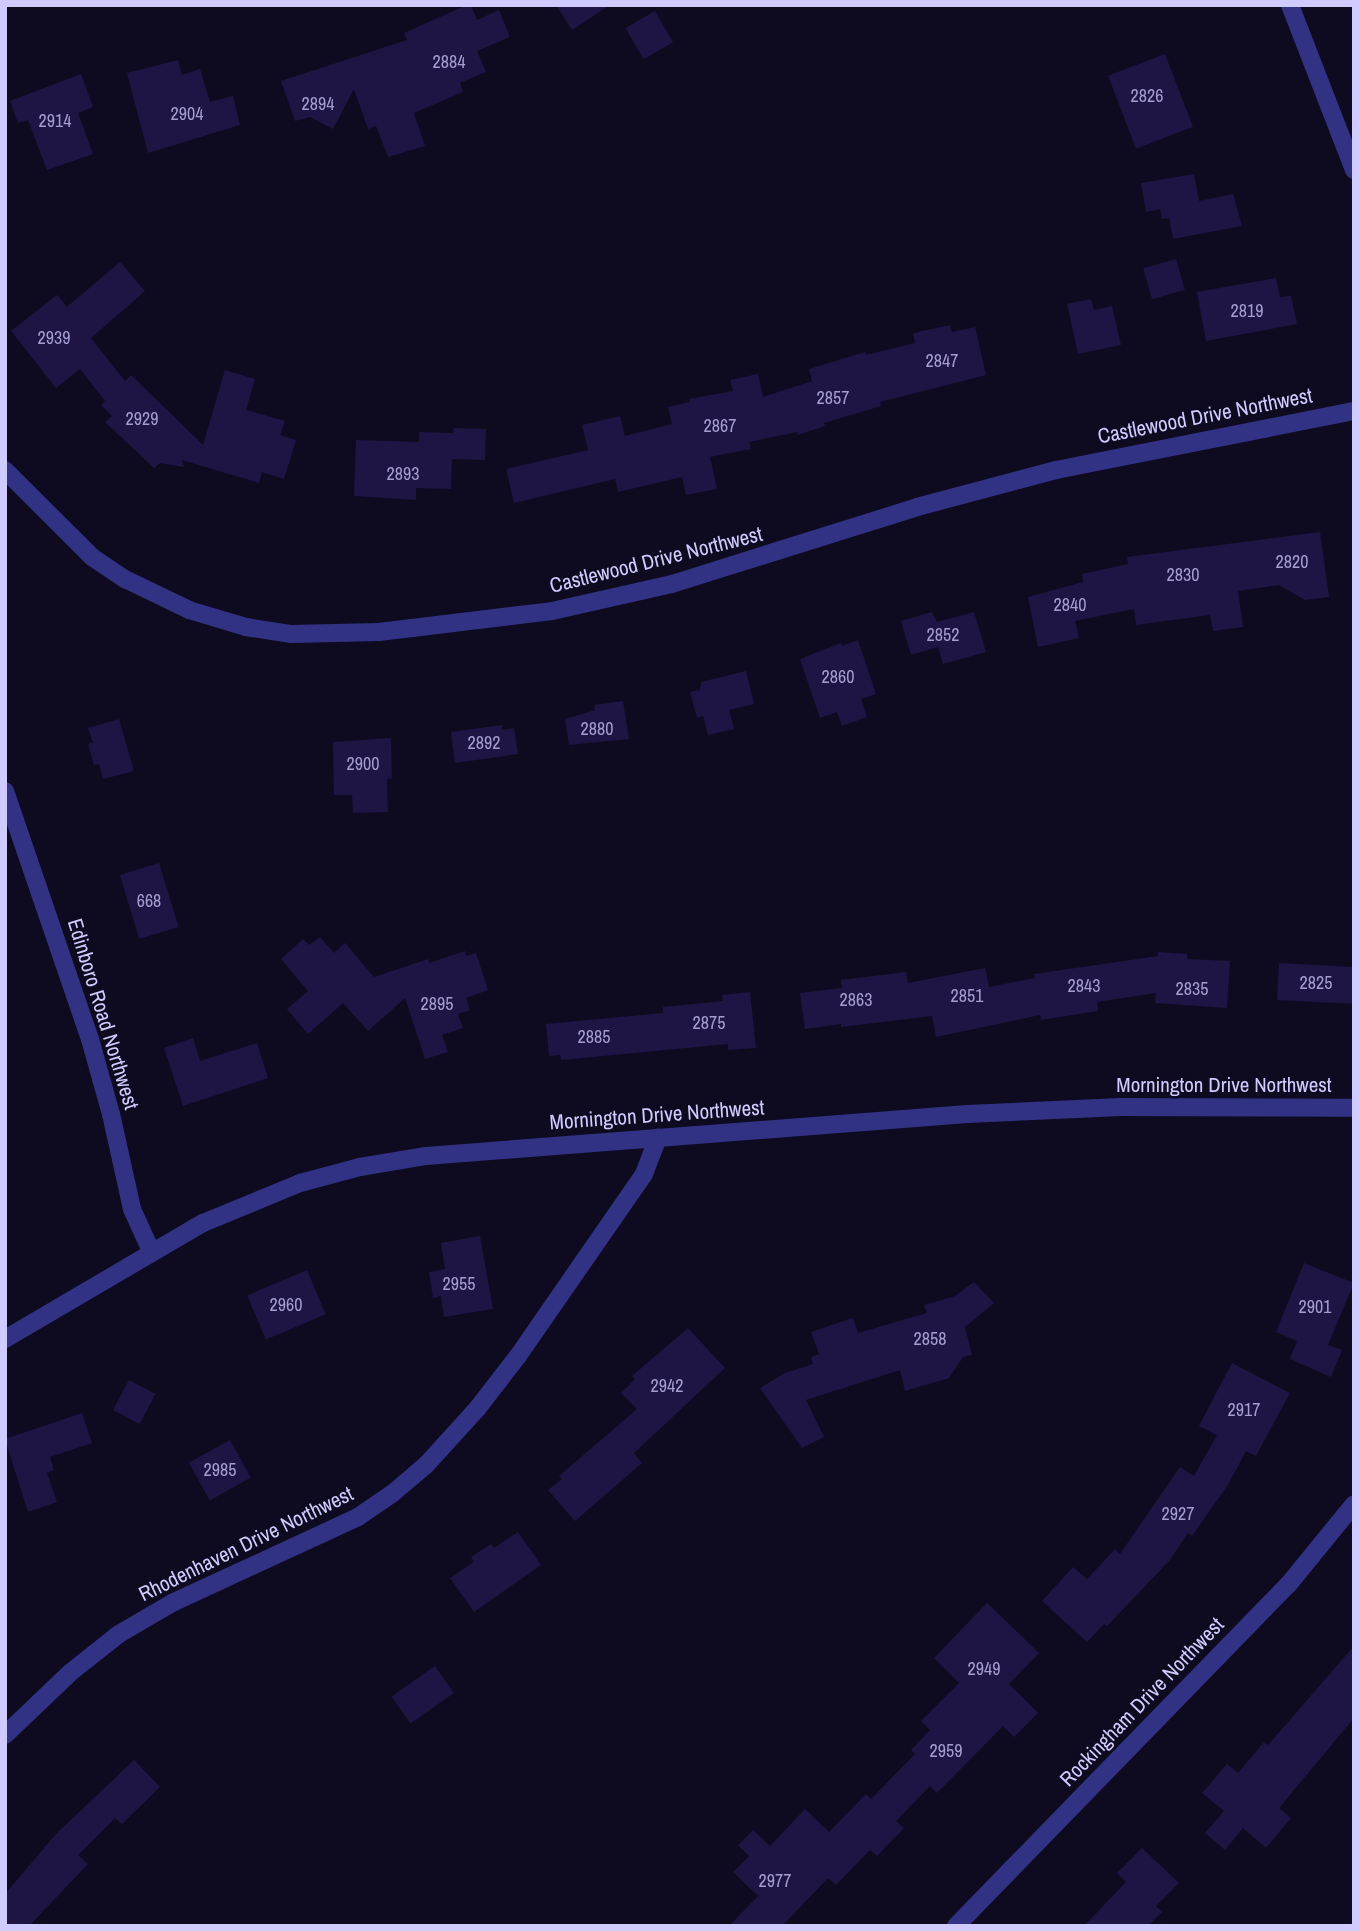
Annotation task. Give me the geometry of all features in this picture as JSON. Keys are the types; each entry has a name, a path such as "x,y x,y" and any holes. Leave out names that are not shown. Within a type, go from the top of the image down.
{"street":[{"path":"1290,5 1354,170"},
{"name":"Castlewood Drive Northwest","path":"5,470 92,557 125,579 189,610 246,627 291,634 379,632 552,611 672,584 917,507 1056,470 1354,411"},
{"name":"Edinboro Road Northwest","path":"5,791 90,1039 111,1114 132,1209 152,1253"},
{"name":"Mornington Drive Northwest","path":"5,1339 152,1253 251,1201 300,1183 360,1167 426,1156 967,1114 1083,1109 1354,1108"},
{"name":"Rhodenhaven Drive Northwest","path":"5,1735 71,1672 119,1634 172,1603 358,1517 393,1493 426,1465 477,1409 517,1356 644,1174 658,1138"},
{"name":"Rockingham Drive Northwest","path":"956,1926 1288,1585 1354,1504"}],"building":[{"path":"471,5 477,20 499,10 510,37 477,51 486,72 460,83 463,92 414,113 425,146 388,157 376,126 368,129 354,89 333,129 310,117 295,121 281,81 407,40 404,33"},
{"path":"556,5 610,5 572,30"},
{"path":"655,11 673,42 644,59 626,28"},
{"path":"1165,54 1193,127 1136,149 1108,76"},
{"path":"178,60 182,75 200,69 210,102 233,96 240,125 148,153 127,73"},
{"path":"81,74 93,107 78,113 93,154 47,170 28,120 18,123 10,101"},
{"path":"1194,174 1199,201 1233,194 1242,226 1173,239 1169,218 1162,219 1160,209 1146,212 1141,183"},
{"path":"1176,259 1185,290 1152,299 1143,268"},
{"path":"120,262 145,291 91,338 125,381 131,375 203,445 225,370 255,379 246,410 285,421 280,435 296,440 284,479 262,472 259,483 182,460 184,467 160,463 154,468 105,422 112,416 101,405 105,401 80,369 56,388 11,331 57,295 67,307"},
{"path":"1276,278 1280,297 1291,296 1297,324 1206,341 1197,292"},
{"path":"1091,299 1094,310 1112,306 1121,345 1078,354 1067,304"},
{"path":"950,325 952,332 975,327 986,375 880,402 881,406 824,423 825,426 798,435 797,432 749,442 751,449 710,457 717,489 686,495 682,477 618,492 615,479 514,503 506,469 588,450 582,425 620,416 625,436 672,424 668,407 690,402 689,399 733,391 730,380 758,374 763,397 812,381 809,369 865,352 866,355 915,343 913,333"},
{"path":"454,428 486,429 485,460 452,459 451,489 416,488 416,500 354,496 356,440 419,442 419,432 453,433"},
{"path":"1320,532 1329,597 1305,600 1279,585 1238,591 1243,627 1213,631 1210,615 1136,625 1134,609 1075,621 1079,638 1038,647 1028,597 1083,582 1082,574 1128,564 1127,557"},
{"path":"932,612 937,622 974,612 986,652 943,664 938,647 911,655 901,621"},
{"path":"858,640 876,694 861,699 867,717 842,726 837,712 820,718 800,659 841,643 842,646"},
{"path":"746,671 754,704 729,710 734,729 708,735 703,716 697,718 690,692 700,690 701,682"},
{"path":"623,701 629,739 569,745 565,719 595,710 594,705"},
{"path":"119,719 134,771 103,779 99,764 94,765 88,744 93,742 88,728"},
{"path":"502,725 502,730 514,728 518,754 455,763 451,732"},
{"path":"391,738 392,778 387,779 388,812 353,813 352,795 334,795 333,742"},
{"path":"159,863 179,927 139,939 120,875"},
{"path":"320,937 334,953 345,943 374,977 428,959 429,963 465,951 466,956 476,953 488,990 466,998 470,1010 458,1014 463,1028 442,1035 448,1052 425,1059 405,998 368,1031 343,1003 308,1034 287,1009 308,991 281,959 303,939 309,945"},
{"path":"1158,952 1187,954 1187,959 1230,961 1227,1008 1155,1003 1156,993 1097,1002 1098,1011 1041,1020 1040,1015 936,1037 932,1016 805,1029 800,993 842,988 841,980 906,972 908,983 985,968 989,987 1035,978 1034,974 1158,956"},
{"path":"1279,963 1354,967 1352,1004 1277,1000"},
{"path":"750,992 756,1048 728,1050 728,1044 561,1060 560,1055 549,1056 546,1024 663,1013 663,1007 723,1001 722,995"},
{"path":"193,1038 200,1061 257,1043 268,1078 183,1106 164,1048"},
{"path":"480,1236 493,1309 444,1317 441,1296 433,1298 429,1272 445,1269 441,1243"},
{"path":"1304,1263 1354,1283 1328,1345 1342,1350 1331,1377 1290,1359 1297,1341 1276,1332"},
{"path":"307,1270 326,1314 266,1340 247,1295"},
{"path":"974,1282 994,1303 965,1327 972,1355 963,1357 949,1378 905,1391 900,1370 806,1400 824,1437 802,1448 760,1388 785,1373 813,1364 811,1357 819,1354 811,1332 853,1318 858,1333 927,1313 924,1305 955,1296"},
{"path":"688,1328 725,1368 634,1453 642,1463 575,1521 548,1490 562,1479 559,1476 637,1409 621,1393 635,1379 632,1376"},
{"path":"1232,1363 1290,1393 1256,1456 1246,1451 1229,1483 1192,1536 1188,1533 1169,1561 1107,1626 1104,1624 1087,1642 1042,1601 1073,1567 1087,1579 1115,1549 1120,1554 1180,1467 1194,1476 1217,1435 1199,1426"},
{"path":"129,1380 155,1394 140,1424 113,1410"},
{"path":"82,1413 92,1443 50,1457 54,1470 47,1473 57,1502 28,1512 5,1439"},
{"path":"230,1440 251,1478 210,1500 189,1463"},
{"path":"518,1532 541,1565 474,1612 450,1578 474,1562 471,1557 491,1544 494,1548"},
{"path":"987,1603 1039,1653 1009,1684 1038,1713 1014,1737 1003,1726 937,1793 930,1786 896,1821 904,1828 877,1856 870,1850 836,1885 828,1878 782,1926 729,1926 758,1896 733,1872 749,1856 738,1845 753,1830 770,1846 805,1809 829,1832 866,1794 871,1799 915,1754 911,1750 930,1730 921,1721 959,1683 934,1658"},
{"path":"1354,1646 1354,1718 1279,1808 1291,1818 1266,1848 1243,1828 1225,1850 1205,1833 1224,1811 1202,1793 1227,1764 1238,1773 1264,1742 1268,1745"},
{"path":"435,1666 454,1693 411,1723 392,1696"},
{"path":"134,1760 160,1787 122,1824 115,1818 78,1855 88,1864 29,1926 5,1926 5,1894 56,1834"},
{"path":"1142,1848 1179,1883 1156,1906 1162,1912 1148,1926 1084,1926 1126,1882 1117,1873"}]}
